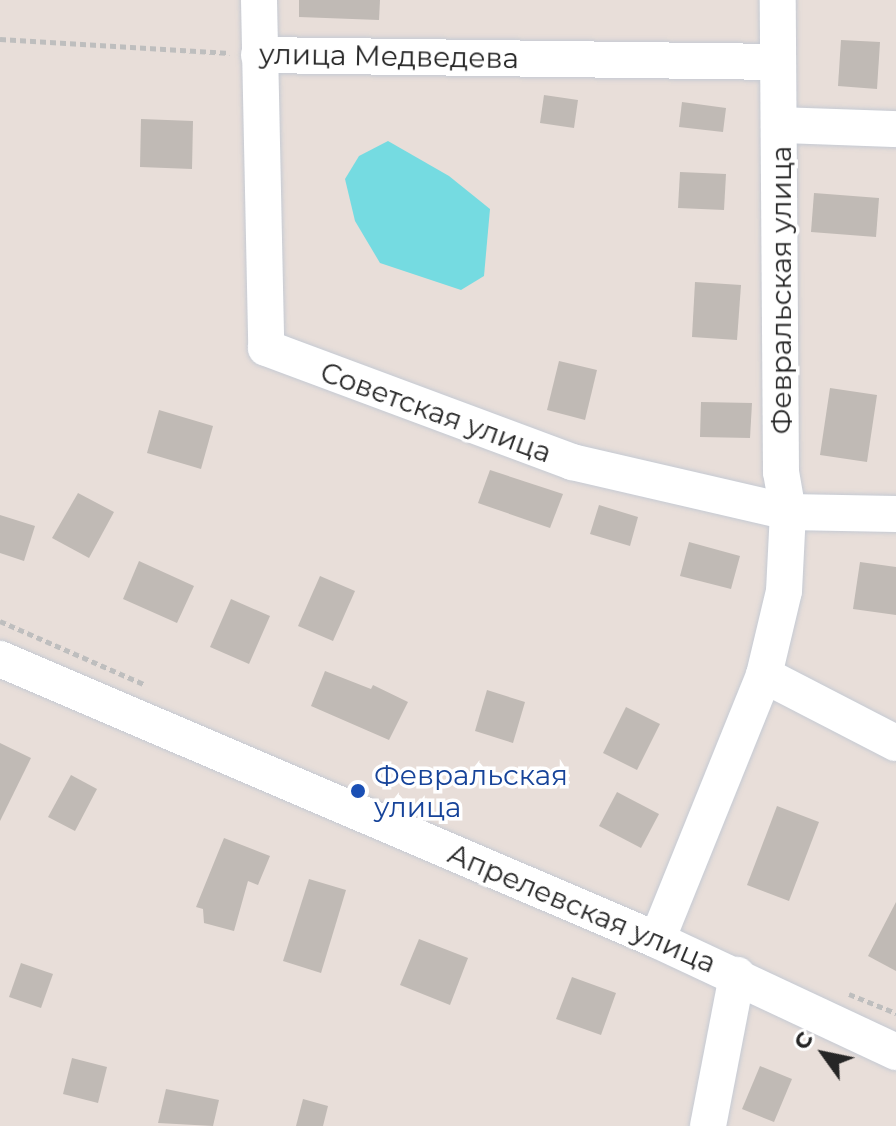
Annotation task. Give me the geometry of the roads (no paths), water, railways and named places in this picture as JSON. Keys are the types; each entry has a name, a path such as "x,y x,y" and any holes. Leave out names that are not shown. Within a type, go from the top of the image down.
{"street":[{"path":"259,0 259,55"},
{"name":"Февральская улица","path":"657,940 764,675 784,591 788,512 781,472 778,0"},
{"name":"улица Медведева","path":"259,55 778,62"},
{"name":"Советская улица","path":"259,55 266,348 572,462 788,512 896,514"},
{"path":"781,125 896,129"},
{"name":"Апрелевская улица","path":"0,659 737,975 896,1052"},
{"path":"764,675 896,743"},
{"path":"708,1126 737,975"}],"water":[{"path":"388,141 449,176 490,209 484,276 461,290 380,263 355,221 345,179 359,156"}],"place":[{"name":"Февральская улица","path":"358,791"}]}
